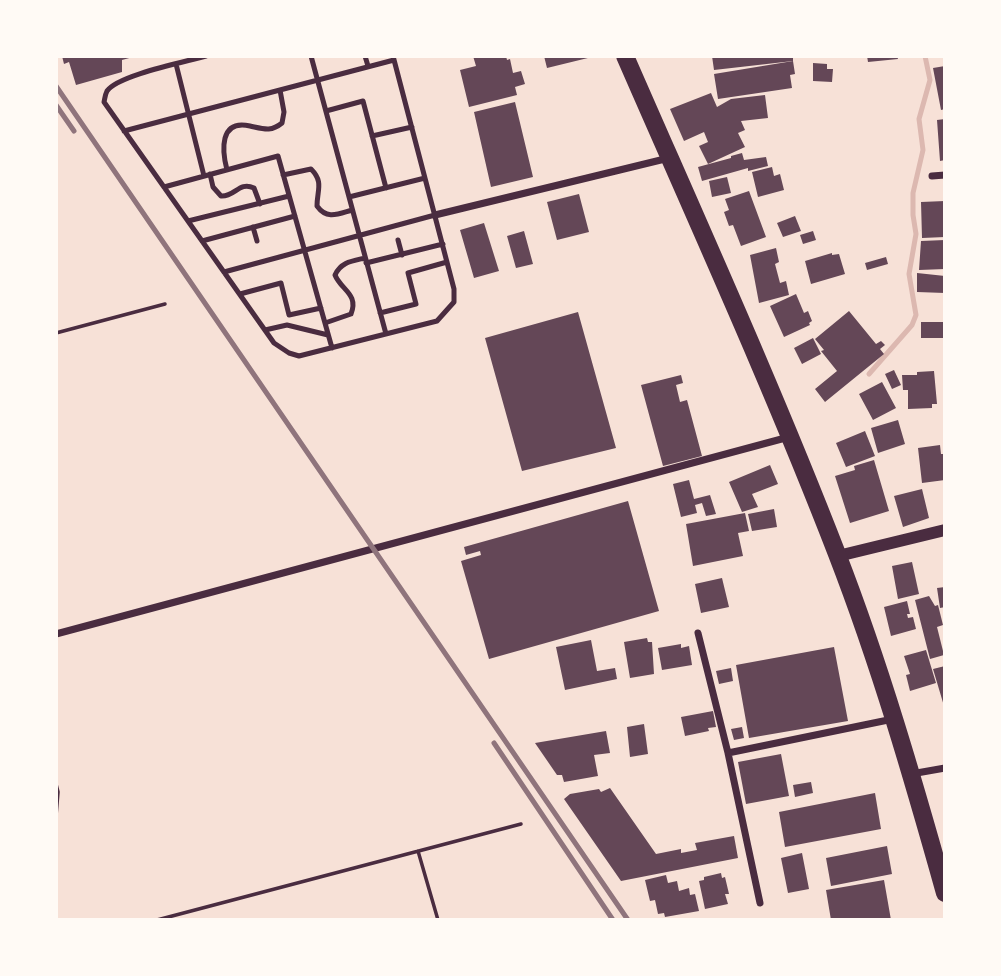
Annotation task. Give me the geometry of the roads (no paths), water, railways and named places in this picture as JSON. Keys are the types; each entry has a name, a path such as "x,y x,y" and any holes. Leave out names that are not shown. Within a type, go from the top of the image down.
{"highway":[{"path":"625,56 838,556 894,719 945,893"}],"street":[{"path":"435,215 669,158"},
{"path":"932,176 945,174"},
{"path":"56,634 789,436"},
{"path":"838,556 945,530"},
{"path":"698,633 728,753 760,903"},
{"path":"728,753 894,719"},
{"path":"911,774 945,768"}],"lane":[{"path":"124,131 394,58 454,289 454,303 447,312 437,321 299,356 289,353 275,343 188,222 164,187 124,131 104,102 108,91 117,83 206,56"},
{"path":"311,56 386,334"},
{"path":"365,56 368,66"},
{"path":"176,64 188,114 207,175 214,187 220,196 231,195 242,186 249,186 254,188 260,204"},
{"path":"227,170 222,143 230,130 242,126 264,131 282,122 284,112 280,90"},
{"path":"326,111 363,101 386,188"},
{"path":"372,136 412,127"},
{"path":"164,187 278,156 332,348"},
{"path":"283,175 311,169 319,179 317,206 323,213 329,216 352,210"},
{"path":"349,197 425,178"},
{"path":"188,222 289,196"},
{"path":"224,272 435,215"},
{"path":"202,241 295,216"},
{"path":"253,228 257,241"},
{"path":"398,240 402,255"},
{"path":"325,323 351,314 354,306 350,293 338,282 335,275 345,262 402,255 443,244"},
{"path":"380,313 416,304 408,273 447,262"},
{"path":"240,294 281,284 289,316 321,308"},
{"path":"265,330 287,325 328,335"}],"waterway":[{"path":"869,374 912,325 916,315 909,274 916,234 913,193 923,150 919,119 930,80 925,56"}],"railway":[{"path":"56,86 628,920"},
{"path":"56,105 74,131"},
{"path":"494,743 613,920"}]}
